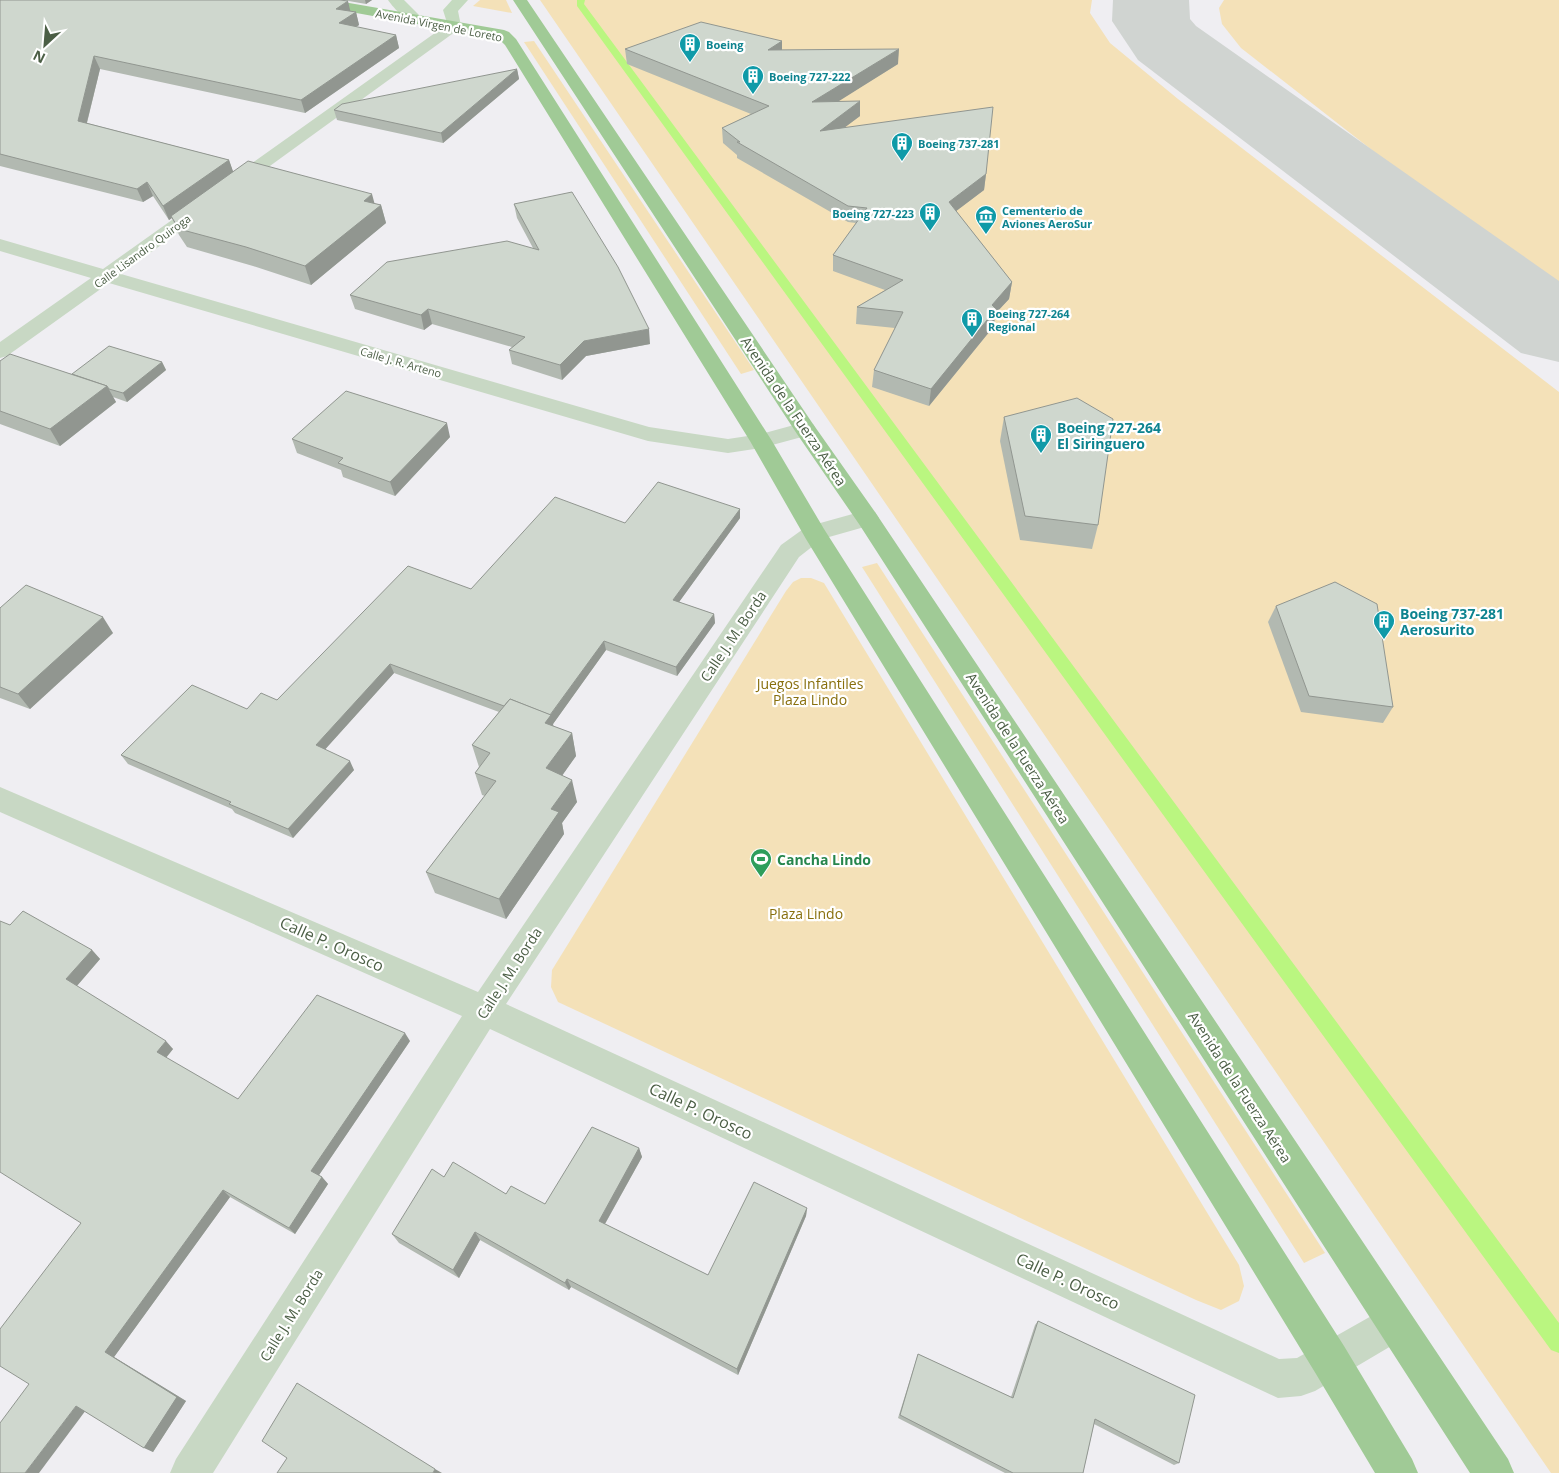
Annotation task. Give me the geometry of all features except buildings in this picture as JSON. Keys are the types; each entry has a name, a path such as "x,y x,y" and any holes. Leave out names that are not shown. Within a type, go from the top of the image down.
{"highway":[{"name":"Avenida Virgen de Loreto","path":"307,0 424,10 504,35 511,42 761,441"},
{"name":"Avenida de la Fuerza Aérea","path":"520,0 805,429 868,518 1494,1473"},
{"name":"Avenida Virgen de Loreto","path":"452,18 470,14"},
{"name":"Avenida Virgen de Loreto","path":"518,22 538,25"},
{"path":"761,441 814,534 1330,1360 1398,1473"}],"main road":[{"path":"395,0 424,10"},
{"path":"452,18 461,0"}],"street":[{"name":"Calle Lisandro Quiroga","path":"0,352 108,276 452,18"},
{"name":"Calle J. R. Arteno","path":"0,245 648,434 728,446 761,441 805,429"},
{"name":"Calle J. M. Borda","path":"190,1473 484,1010 790,551 814,534 868,518"},
{"name":"Calle P. Orosco","path":"0,799 484,1010 1278,1379 1301,1377 1394,1323"}],"green space":[{"path":"480,0 506,0 512,13 473,6"},
{"path":"540,0 1092,0 1090,13 1110,43 1178,99 1559,392 1559,1473 1551,1473"},
{"path":"1224,0 1559,0 1559,288 1459,218 1241,48 1222,24 1219,8"},
{"path":"534,41 754,370 741,374 524,42"},
{"path":"877,563 1325,1253 1304,1263 862,567"},
{"name":"Plaza Lindo","path":"801,578 811,578 824,583 1239,1265 1244,1286 1239,1301 1221,1310 1196,1300 558,1002 551,987 552,970 786,591 793,582"}],"waterway":[{"path":"581,0 580,4 1559,1342"}],"taxiway":[{"path":"1151,0 1151,21 1167,43 1559,330"}],"place":[{"name":"Boeing","path":"690,63"},
{"name":"Boeing 727-222","path":"753,95"},
{"name":"Boeing 737-281","path":"902,162"},
{"name":"Boeing 727-223","path":"930,232"},
{"name":"Cementerio de Aviones AeroSur","path":"986,235"},
{"name":"Boeing 727-264 Regional","path":"972,338"},
{"name":"Boeing 727-264 El Siringuero","path":"1041,454"},
{"name":"Boeing 737-281 Aerosurito","path":"1384,640"},
{"name":"Cancha Lindo","path":"761,878"}],"park label":[{"name":"Juegos Infantiles Plaza Lindo","path":"810,692"}]}
